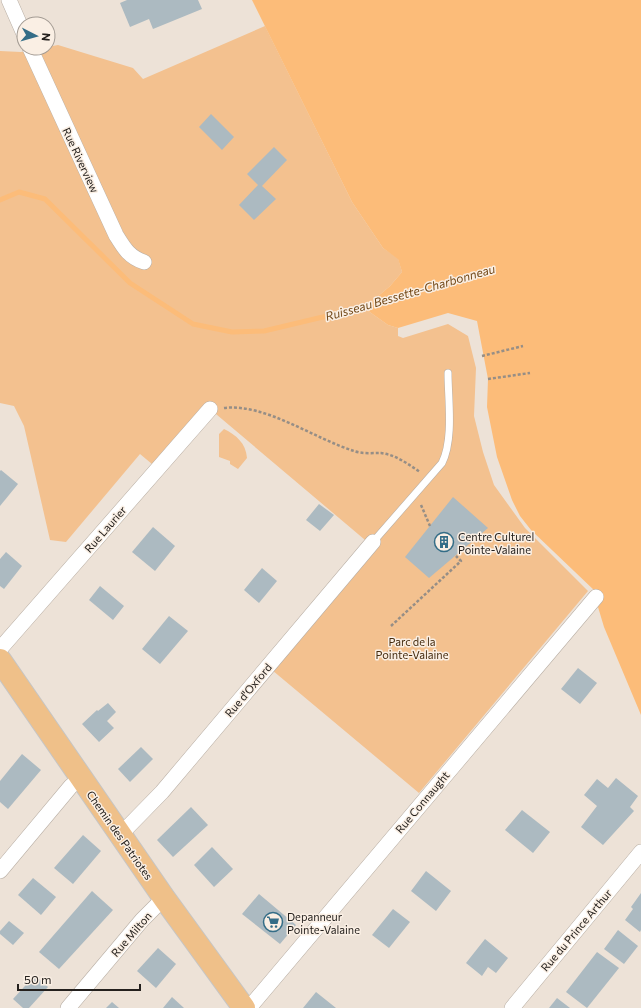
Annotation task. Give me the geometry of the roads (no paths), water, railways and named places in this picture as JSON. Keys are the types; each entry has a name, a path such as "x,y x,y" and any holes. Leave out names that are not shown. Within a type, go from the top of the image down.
{"main road":[{"name":"Chemin des Patriotes","path":"0,660 164,898 244,1008"}],"street":[{"path":"7,4 16,20"},
{"name":"Rue Riverview","path":"34,56 124,250 133,258 144,262"},
{"name":"Rue Laurier","path":"0,649 210,409"},
{"name":"Rue d'Oxford","path":"120,835 162,792 374,542"},
{"name":"Rue Connaught","path":"249,1008 596,597"},
{"path":"0,870 71,786 81,778"},
{"name":"Rue du Prince Arthur","path":"512,1008 641,852"},
{"name":"Rue Milton","path":"68,1008 142,920 164,898"}],"lane":[{"path":"374,542 442,463 447,454 449,440 448,373"}],"water":[{"path":"252,0 641,0 641,715 604,627 598,607 596,592 531,530 520,516 512,500 497,457 487,407 488,379 477,321 448,313 398,328 388,325 364,308 390,286 402,272 398,259 383,248 352,202"}],"waterway":[{"name":"Ruisseau Bessette-Charbonneau","path":"0,200 19,192 45,199 130,283 193,324 232,332 264,331 369,306"}],"place":[{"name":"Centre Culturel Pointe-Valaine","path":"444,542"},
{"name":"Depanneur Pointe-Valaine","path":"273,922"}],"park label":[{"name":"Parc de la Pointe-Valaine","path":"412,647"}]}
